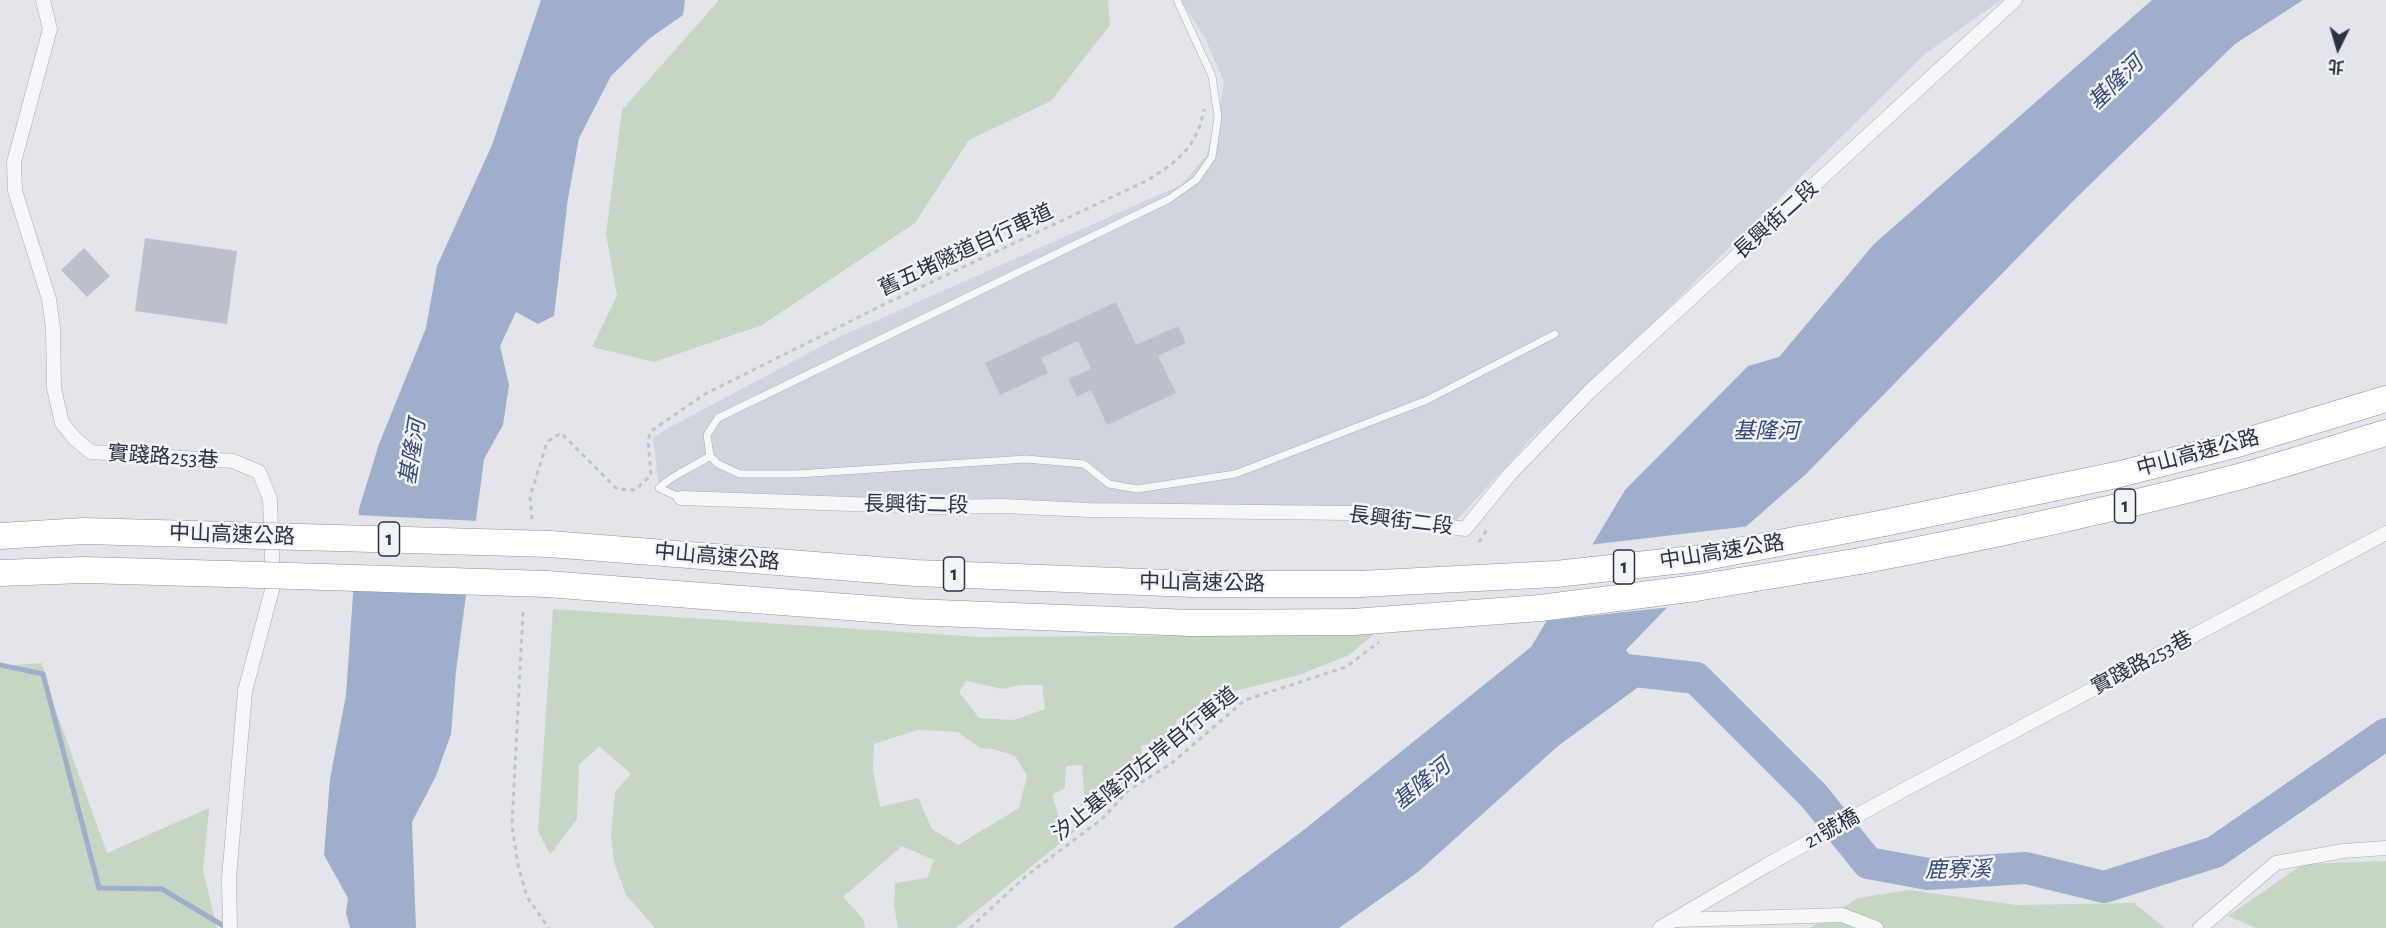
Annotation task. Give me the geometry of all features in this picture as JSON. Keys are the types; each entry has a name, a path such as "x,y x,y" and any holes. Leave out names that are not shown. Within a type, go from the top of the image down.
{"highway":[{"name":"中山高速公路","path":"0,536 84,531 550,544 916,573 1192,584 1360,584 1556,574 1701,558 2116,475 2234,445 2386,399"},
{"name":"中山高速公路","path":"0,573 84,570 547,584 912,612 1192,623 1353,622 1540,608 1696,588 1860,561 2005,533 2117,508 2245,475 2386,433"},
{"path":"0,526 84,531"}],"street":[{"name":"實踐路253巷","path":"43,0 50,29 14,162 15,190 49,299 53,328 54,388 62,423 75,439 91,452 233,461 259,472 270,499 273,586 245,691 229,878 229,922"},
{"name":"長興街二段","path":"681,498 936,507 1002,506 1088,510 1350,513 1465,530 1510,474 1589,392 2015,0"},
{"name":"實踐路253巷","path":"1898,793 2386,533"},
{"name":"21號橋","path":"1729,887 1898,793"},
{"path":"2200,928 2276,863 2343,851 2386,848"},
{"path":"1729,887 1718,904 1721,912 1732,918"},
{"path":"1661,928 1729,887"},
{"path":"1675,920 1842,915 1876,928"}],"lane":[{"path":"1177,0 1212,76 1218,117 1212,157 1196,180 1169,200 718,418 707,435 710,456 718,464 740,474 797,474 1026,459 1066,461 1083,464 1109,484 1120,488 1168,486 1235,474 1416,404 1555,334"},
{"path":"681,498 659,488 671,476 689,470 710,456"}],"path":[{"name":"舊五堵隧道自行車道","path":"532,519 530,497 546,442 561,433 617,489 635,490 651,475 648,440 651,431 660,423 705,394 889,302 1146,181 1170,167 1189,149 1197,135 1204,111 1204,100"},
{"path":"524,612 512,825 518,865 527,897 549,928"},
{"name":"汐止基隆河左岸自行車道","path":"970,928 1026,876 1102,819 1129,790 1172,763 1245,700 1346,667 1386,636"}],"shaded area":[{"path":"1180,0 2001,0 1925,54 1633,343 1532,438 1455,522 1341,507 681,506 659,488 653,438 663,431 835,339 1181,185 1206,156 1218,117 1224,82 1205,38"}],"green space":[{"path":"719,0 1108,0 1110,25 1051,101 969,140 915,223 762,325 654,362 592,347 617,296 606,234 622,110"},
{"path":"553,609 979,637 1374,634 1349,655 1299,675 1235,691 1194,727 1190,714 1177,719 1172,736 1141,746 1145,773 1099,809 1080,805 1084,793 1082,765 1066,766 1065,788 1052,795 1059,817 1075,831 956,928 898,928 894,905 895,883 927,878 934,860 902,846 843,897 864,920 865,928 655,928 626,895 614,862 611,834 615,792 631,774 599,746 579,765 577,819 550,855 538,831","holes":["966,681 1003,689 1020,685 1042,685 1045,709 1014,720 979,718 959,692","917,730 958,732 980,748 993,749 1015,756 1027,776 1019,808 958,845 932,829 918,798 880,807 873,770 874,744"]},
{"path":"42,663 50,694 107,853 209,808 203,871 217,928 0,928 0,666"},
{"path":"2386,861 2386,928 2256,928 2228,916 2303,864"},
{"path":"1909,890 2017,905 2134,903 2165,928 1810,928 1858,898"}],"water":[{"name":"基隆河","path":"541,0 685,0 683,15 650,38 611,76 579,138 568,198 554,316 538,324 516,312 500,346 509,385 503,425 484,459 456,671 451,734 436,776 412,822 416,928 350,928 346,913 348,898 324,855 330,779 346,695 359,509 379,444 426,328 437,266 492,145"},
{"name":"基隆河","path":"2152,0 2303,0 2235,44 2074,200 1806,474 1741,531 1626,650 1648,680 1558,746 1418,872 1339,928 1173,928 1305,829 1531,647 1625,490 1748,366 1779,357 1874,244"}],"pier":[{"path":"356,515 479,521 470,590 351,587"},
{"path":"1750,526 1671,607 1543,621 1588,545"}],"building":[{"path":"145,238 237,251 227,324 135,311"},
{"path":"84,248 110,276 87,297 61,270"},
{"path":"1116,302 1136,345 1178,326 1186,343 1158,356 1176,393 1107,425 1091,390 1077,397 1068,379 1091,369 1078,341 1041,358 1048,373 1000,395 985,363"}],"waterway":[{"path":"0,665 43,674 99,888 162,889 227,928"},
{"name":"鹿寮溪","path":"1600,667 1696,678 1814,796 1868,863 1928,874 2026,868 2104,887 2215,852 2386,734"}]}
